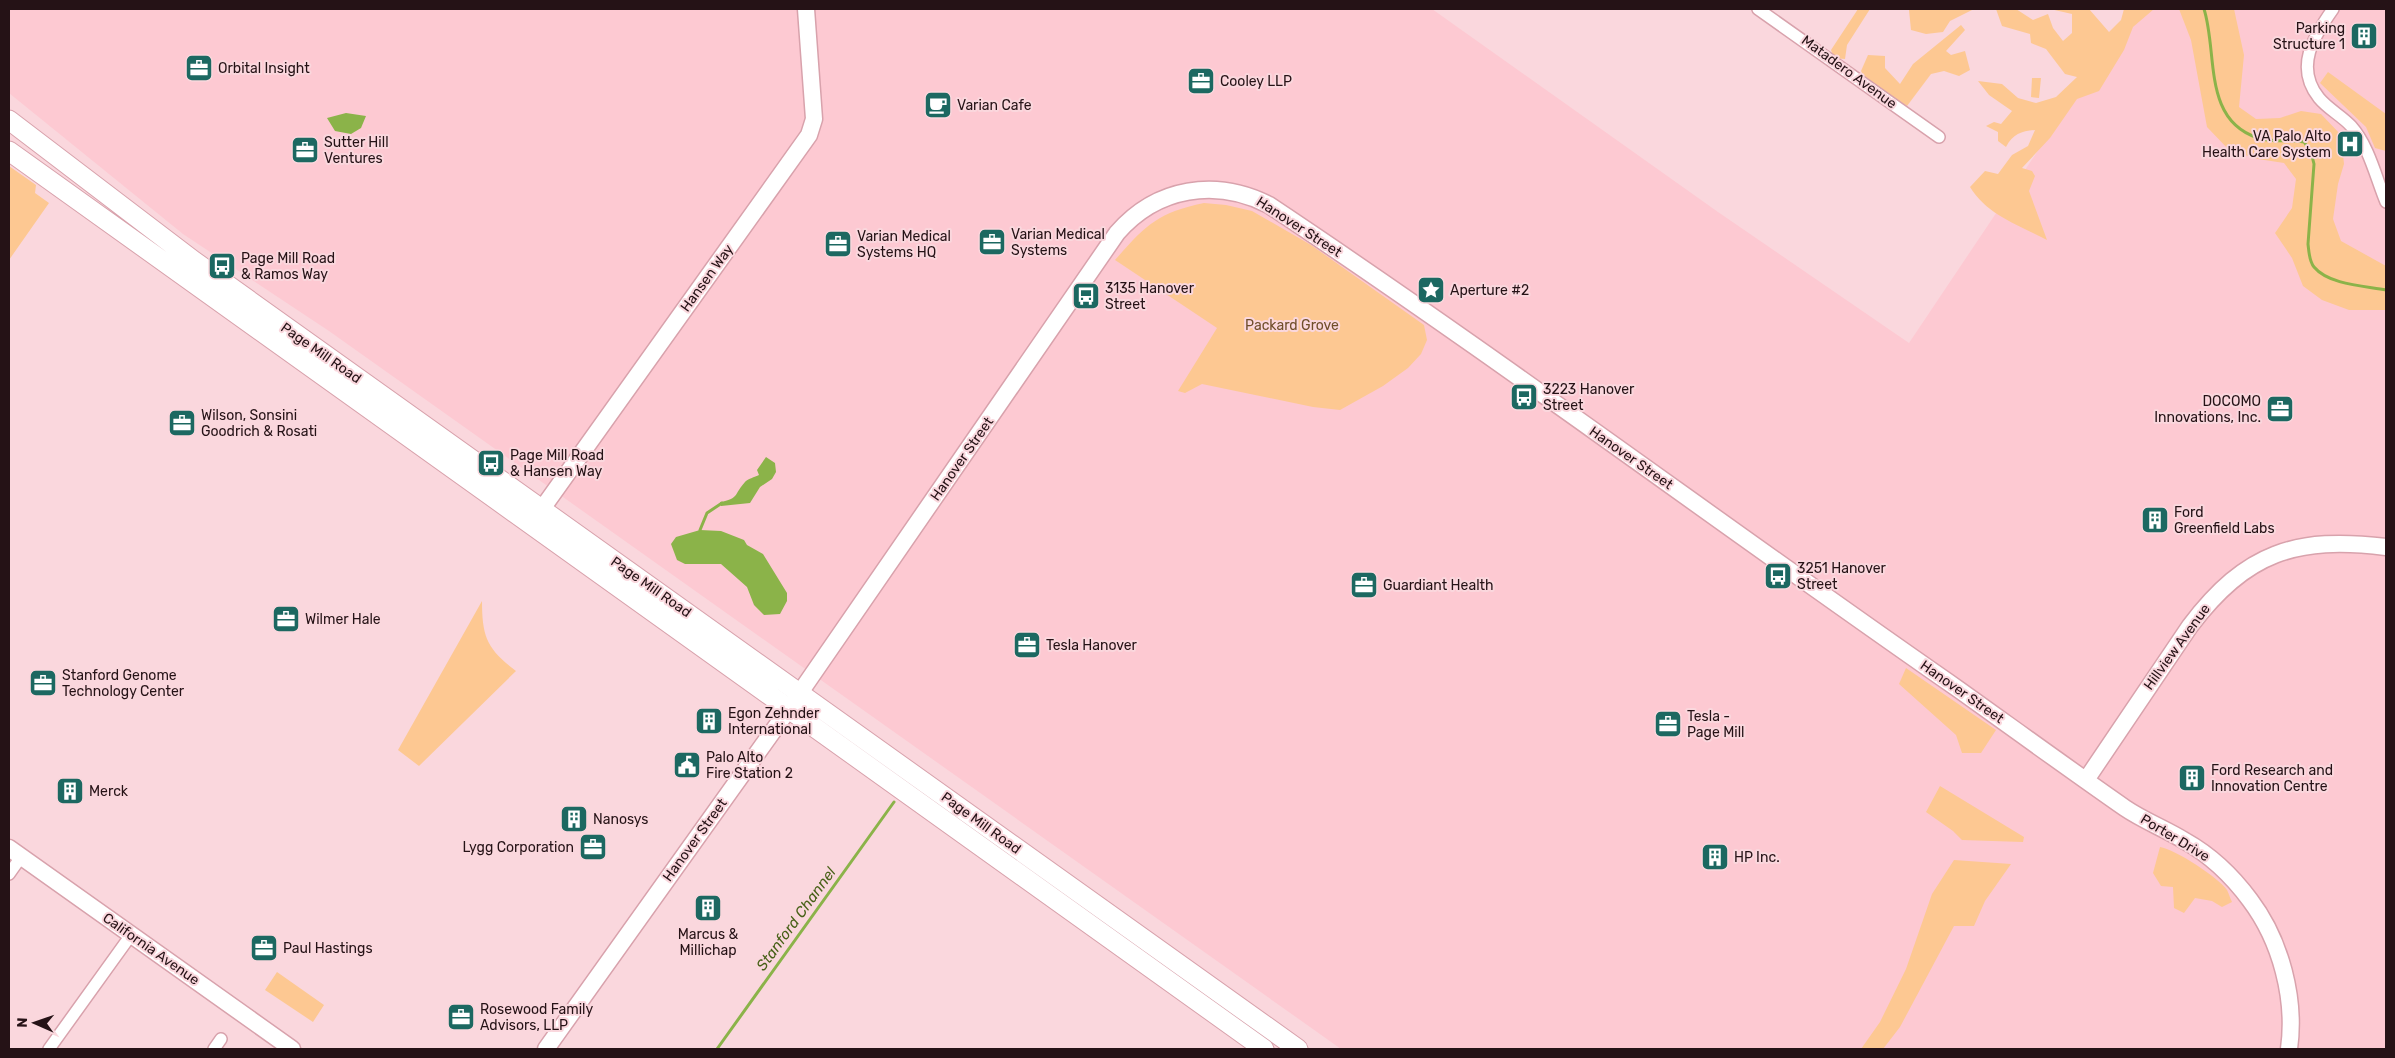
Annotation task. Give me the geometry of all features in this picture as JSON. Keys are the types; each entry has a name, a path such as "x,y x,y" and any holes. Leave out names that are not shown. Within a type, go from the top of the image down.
{"main road":[{"name":"Page Mill Road","path":"9,120 536,517 788,710 1264,1049"},
{"name":"Page Mill Road","path":"9,151 536,517 800,693 1298,1049"},
{"path":"1191,997 1220,994"}],"street":[{"name":"Hansen Way","path":"536,517 810,135 814,119 806,9"},
{"name":"Matadero Avenue","path":"1758,9 1939,137"},
{"path":"2333,9 2311,43 2307,56 2307,73 2320,100 2351,126 2363,143 2386,202"},
{"name":"Hanover Street","path":"546,1049 800,693 1117,233 1135,214 1157,201 1188,190 1222,190 1253,197 1300,225 2086,780"},
{"name":"Hillview Avenue","path":"2086,780 2190,626 2228,582 2250,566 2304,546 2329,542 2386,547"},
{"name":"Porter Drive","path":"2086,780 2131,812 2185,840 2212,859 2251,901 2275,944 2288,992 2291,1025 2289,1049"},
{"path":"9,874 15,852"},
{"name":"California Avenue","path":"15,852 292,1049"},
{"path":"49,1049 132,935"},
{"path":"214,1049 221,1039"}],"shaded area":[{"path":"9,9 1432,9 1718,212 1909,343 2133,9 2386,9 2386,1049 1341,1049 329,331 183,234 9,93"},
{"path":"346,113 366,116 361,128 351,134 335,131 327,118"},
{"path":"766,457 775,463 776,472 772,479 760,487 750,503 721,506 720,502 733,498 746,481 759,475 757,470"},
{"path":"700,530 721,531 744,540 747,545 763,554 787,593 787,601 780,614 764,615 754,605 747,587 721,564 685,564 677,560 671,544 676,537"}],"green space":[{"path":"1858,9 1870,9 1847,45 1845,59 1834,58 1831,50"},
{"path":"1974,9 1950,21 1943,32 1926,34 1911,30 1909,10"},
{"path":"1996,9 2016,9 2033,20 2048,14 2053,28 2063,41 2072,33 2072,14 2050,9 2089,9 2109,32 2121,20 2124,9 2154,9 2133,27 2124,50 2099,91 2077,99 2050,138 2022,168 2032,171 2035,176 2029,191 2047,240 1994,212 1977,197 1970,187 1985,171 1998,174 2012,155 2028,146 2035,130 2018,134 2006,147 1998,141 1998,132 1986,126 1994,122 2001,124 2012,111 1989,95 1978,81 2002,84 2018,98 2036,103 2056,97 2077,77 2065,74 2046,49 2031,43 2030,34 2002,26"},
{"path":"2179,9 2234,9 2244,55 2239,107 2256,119 2280,118 2301,111 2321,114 2341,135 2344,164 2338,184 2333,219 2341,241 2386,266 2386,310 2349,310 2322,300 2303,286 2292,258 2275,233 2292,208 2296,179 2284,163 2258,159 2229,150 2207,127 2191,40"},
{"path":"1961,25 1965,30 1946,51 1951,55 1965,51 1970,70 1959,76 1944,71 1931,74 1907,106 1866,80 1861,71 1868,55 1885,56 1885,68 1900,84 1913,64"},
{"path":"2328,72 2386,114 2386,151 2375,148 2366,127 2320,83"},
{"path":"2032,78 2041,78 2039,98 2031,97"},
{"path":"9,166 36,185 35,193 49,203 9,260"},
{"name":"Packard Grove","path":"1204,203 1226,205 1252,211 1311,245 1424,325 1427,340 1421,354 1408,368 1383,386 1340,410 1313,407 1202,384 1185,393 1178,391 1217,328 1115,260 1144,229 1163,216"},
{"path":"482,601 483,624 488,641 498,656 516,671 419,766 398,750"},
{"path":"1906,668 1996,730 1981,753 1962,753 1956,735 1899,684"},
{"path":"1940,786 2024,837 2023,842 1962,840 1953,831 1926,812"},
{"path":"2160,847 2186,858 2215,878 2227,890 2232,902 2222,907 2212,901 2195,898 2184,913 2174,908 2173,887 2161,886 2153,873"},
{"path":"1954,860 2011,864 1985,901 1974,926 1954,926 1900,1027 1883,1049 1861,1049 1880,1022 1906,969 1932,894"},
{"path":"277,972 324,1005 313,1022 265,990"}],"waterway":[{"path":"2204,9 2215,83 2220,101 2228,116 2240,129 2258,138 2304,142 2311,152 2314,164 2308,244 2312,265 2329,278 2358,286 2386,290"},
{"path":"700,530 707,513 722,503"},
{"name":"Stanford Channel","path":"717,1049 894,802"}],"place":[{"name":"Parking Structure 1","path":"2364,36"},
{"name":"Orbital Insight","path":"199,68"},
{"name":"Cooley LLP","path":"1201,81"},
{"name":"Varian Cafe","path":"938,105"},
{"name":"VA Palo Alto Health Care System","path":"2350,144"},
{"name":"Sutter Hill Ventures","path":"305,150"},
{"name":"Varian Medical Systems","path":"992,242"},
{"name":"Varian Medical Systems HQ","path":"838,244"},
{"name":"Page Mill Road & Ramos Way","path":"222,266"},
{"name":"Aperture #2","path":"1431,290"},
{"name":"3135 Hanover Street","path":"1086,296"},
{"name":"3223 Hanover Street","path":"1524,397"},
{"name":"DOCOMO Innovations, Inc.","path":"2280,409"},
{"name":"Wilson, Sonsini Goodrich & Rosati","path":"182,423"},
{"name":"Page Mill Road & Hansen Way","path":"491,463"},
{"name":"Ford Greenfield Labs","path":"2155,520"},
{"name":"3251 Hanover Street","path":"1778,576"},
{"name":"Guardiant Health","path":"1364,585"},
{"name":"Wilmer Hale","path":"286,619"},
{"name":"Tesla Hanover","path":"1027,645"},
{"name":"Stanford Genome Technology Center","path":"43,683"},
{"name":"Egon Zehnder International","path":"709,721"},
{"name":"Tesla - Page Mill","path":"1668,724"},
{"name":"Palo Alto Fire Station 2","path":"687,765"},
{"name":"Ford Research and Innovation Centre","path":"2192,778"},
{"name":"Merck","path":"70,791"},
{"name":"Nanosys","path":"574,819"},
{"name":"Lygg Corporation","path":"593,847"},
{"name":"HP Inc.","path":"1715,857"},
{"name":"Marcus & Millichap","path":"708,908"},
{"name":"Paul Hastings","path":"264,948"},
{"name":"Rosewood Family Advisors, LLP","path":"461,1017"}]}
